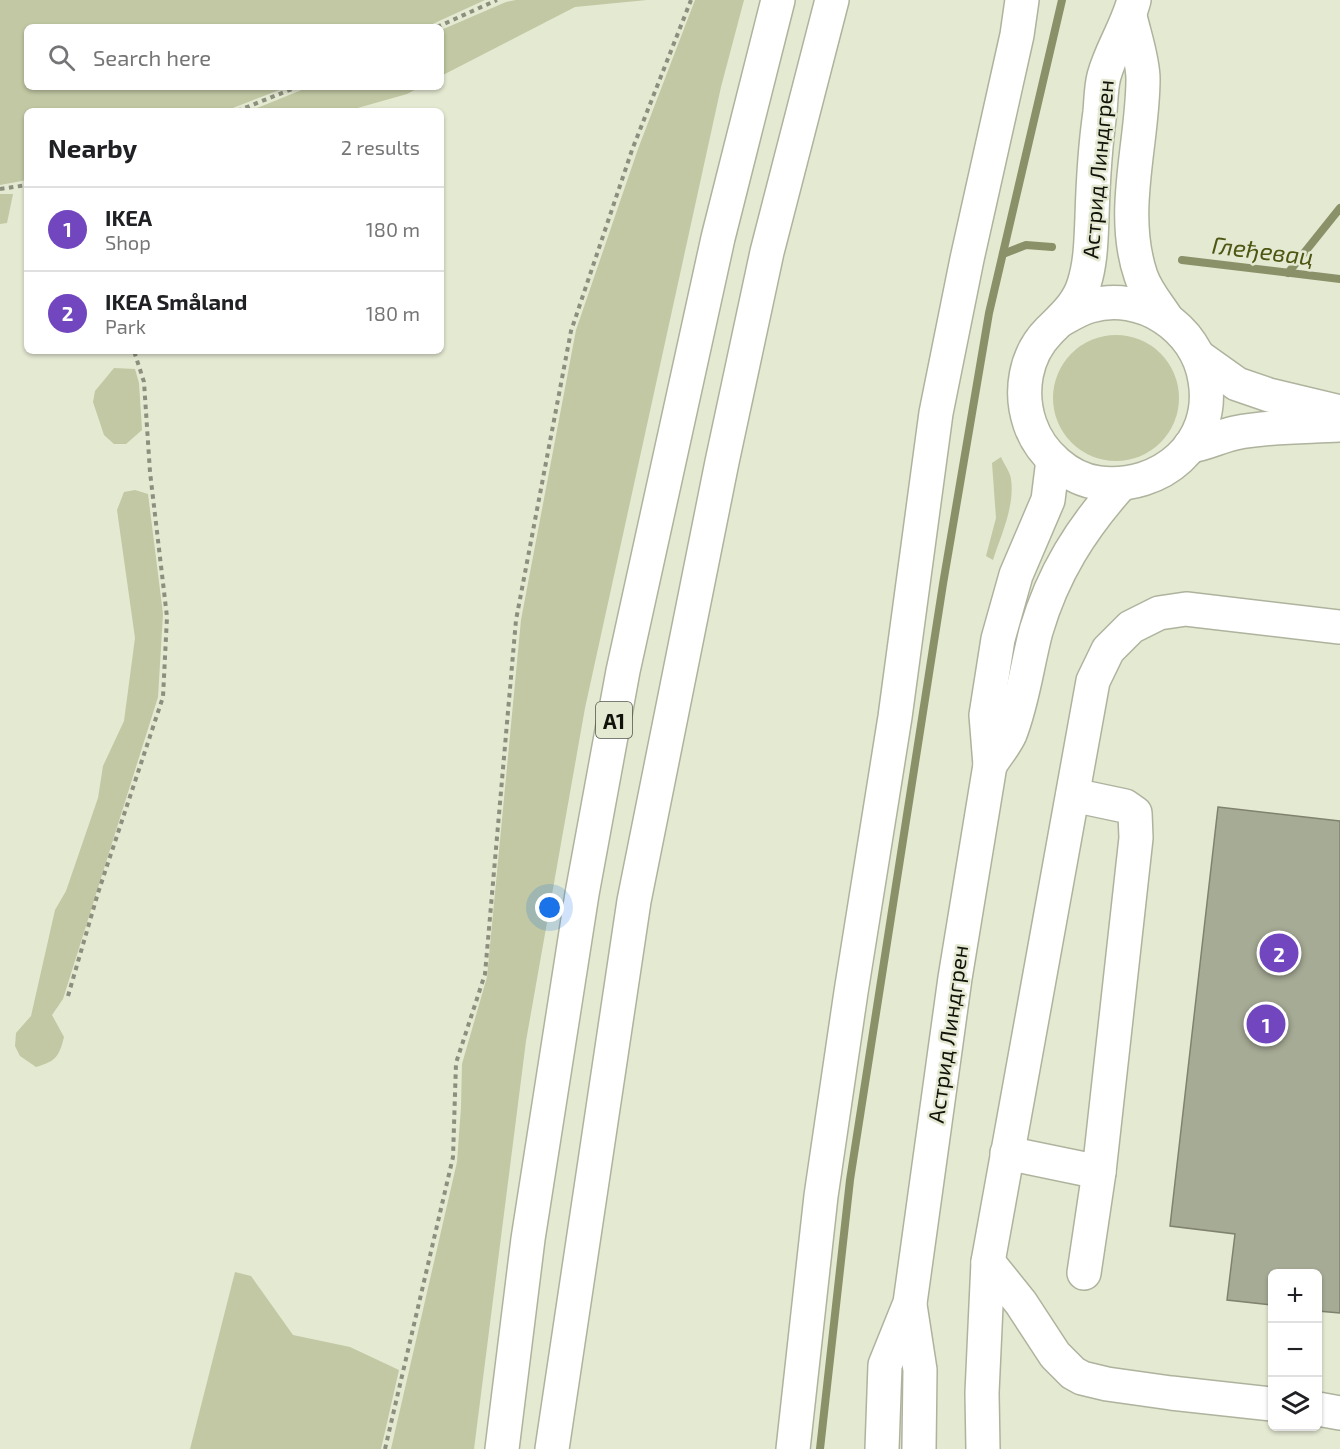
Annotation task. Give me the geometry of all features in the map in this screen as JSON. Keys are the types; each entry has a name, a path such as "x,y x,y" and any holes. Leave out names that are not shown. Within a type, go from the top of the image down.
{"main road":[{"name":"A1","path":"502,1449 535,1193 582,894 622,671 718,238 778,0"},
{"name":"A1","path":"552,1449 638,878 767,252 832,0"},
{"path":"793,1449 821,1196 895,717 936,413 967,259 1017,35 1022,0"},
{"name":"Астрид Линдгрен","path":"1132,8 1143,77 1133,199 1134,251 1141,277 1167,319 1185,336 1199,357 1205,380 1206,403 1201,426 1190,446 1160,473 1141,481 1121,484 1096,483 1073,474 1053,460 1041,447 1033,431 1024,397 1025,379 1037,346 1077,302 1084,284 1091,255 1095,149 1104,76 1132,8"},
{"name":"Астрид Линдгрен","path":"1061,320 1090,306 1122,302 1138,305 1167,319"},
{"path":"1199,357 1237,384 1269,395 1340,412"},
{"path":"1190,446 1250,430 1340,425"},
{"name":"Астрид Линдгрен","path":"882,1449 885,1365 910,1303 955,978 990,765 986,715 998,639 1016,575 1048,500 1053,460"},
{"name":"Астрид Линдгрен","path":"990,765 1009,735 1036,632 1048,597 1062,567 1094,515 1121,484"},
{"path":"983,1449 982,1393 988,1262 1093,681 1108,651 1131,627 1159,613 1186,609 1340,627"},
{"path":"1073,795 1125,806 1135,813 1136,838 1099,1172 1084,1273"},
{"path":"1007,1153 1099,1172"},
{"path":"988,1262 1021,1303 1056,1355 1073,1373 1089,1381 1268,1403"},
{"name":"Астрид Линдгрен","path":"910,1303 920,1370 919,1449"},
{"path":"1322,1410 1340,1413"}],"path":[{"path":"444,24 497,0"},
{"path":"386,1449 453,1157 456,1063 485,974 516,620 571,331 632,150 691,0"},
{"path":"244,108 290,90"},
{"path":"0,189 24,185"},
{"path":"68,996 98,893 163,697 167,616 150,472 144,382 135,354"}],"green space":[{"path":"0,0 485,0 433,24 24,24 24,90 279,90 233,108 24,108 24,181 0,185"},
{"path":"516,0 647,0 575,7 444,74 444,29 506,2"},
{"path":"695,0 744,0 721,87 585,708 526,1041 474,1449 391,1449 457,1162 462,1064 487,977 521,620 576,330 638,149"},
{"path":"302,90 414,90 358,108 257,108"},
{"path":"0,194 13,194 7,223 0,224"},
{"path":"1116,335 1140,340 1160,354 1174,374 1179,398 1174,422 1160,442 1140,456 1116,461 1092,456 1072,442 1058,422 1053,398 1058,374 1072,354 1092,340"},
{"path":"114,368 135,369 139,383 142,430 126,444 114,444 104,435 93,402 95,391"},
{"path":"1001,457 1010,476 1012,489 1006,520 993,560 986,556 996,518 992,463"},
{"path":"135,490 148,494 163,614 158,697 63,999 52,1015 64,1037 62,1044 56,1057 36,1067 20,1056 15,1046 16,1033 31,1016 55,910 66,891 98,798 103,766 124,721 135,638 117,510 124,492"},
{"path":"235,1272 251,1276 293,1335 350,1347 399,1370 381,1449 190,1449"}],"building":[{"path":"1218,807 1340,821 1340,1313 1322,1311 1322,1269 1268,1269 1268,1305 1227,1300 1235,1234 1170,1226"}],"waterway":[{"path":"820,1449 850,1180 943,584 989,313 1062,0"},
{"path":"1288,273 1340,208"},
{"name":"Глеђевац","path":"1003,254 1026,245 1052,247"},
{"name":"Глеђевац","path":"1182,260 1340,279"}],"place":[{"name":"IKEA Småland","path":"1279,953"},
{"name":"IKEA","path":"1266,1024"}]}
